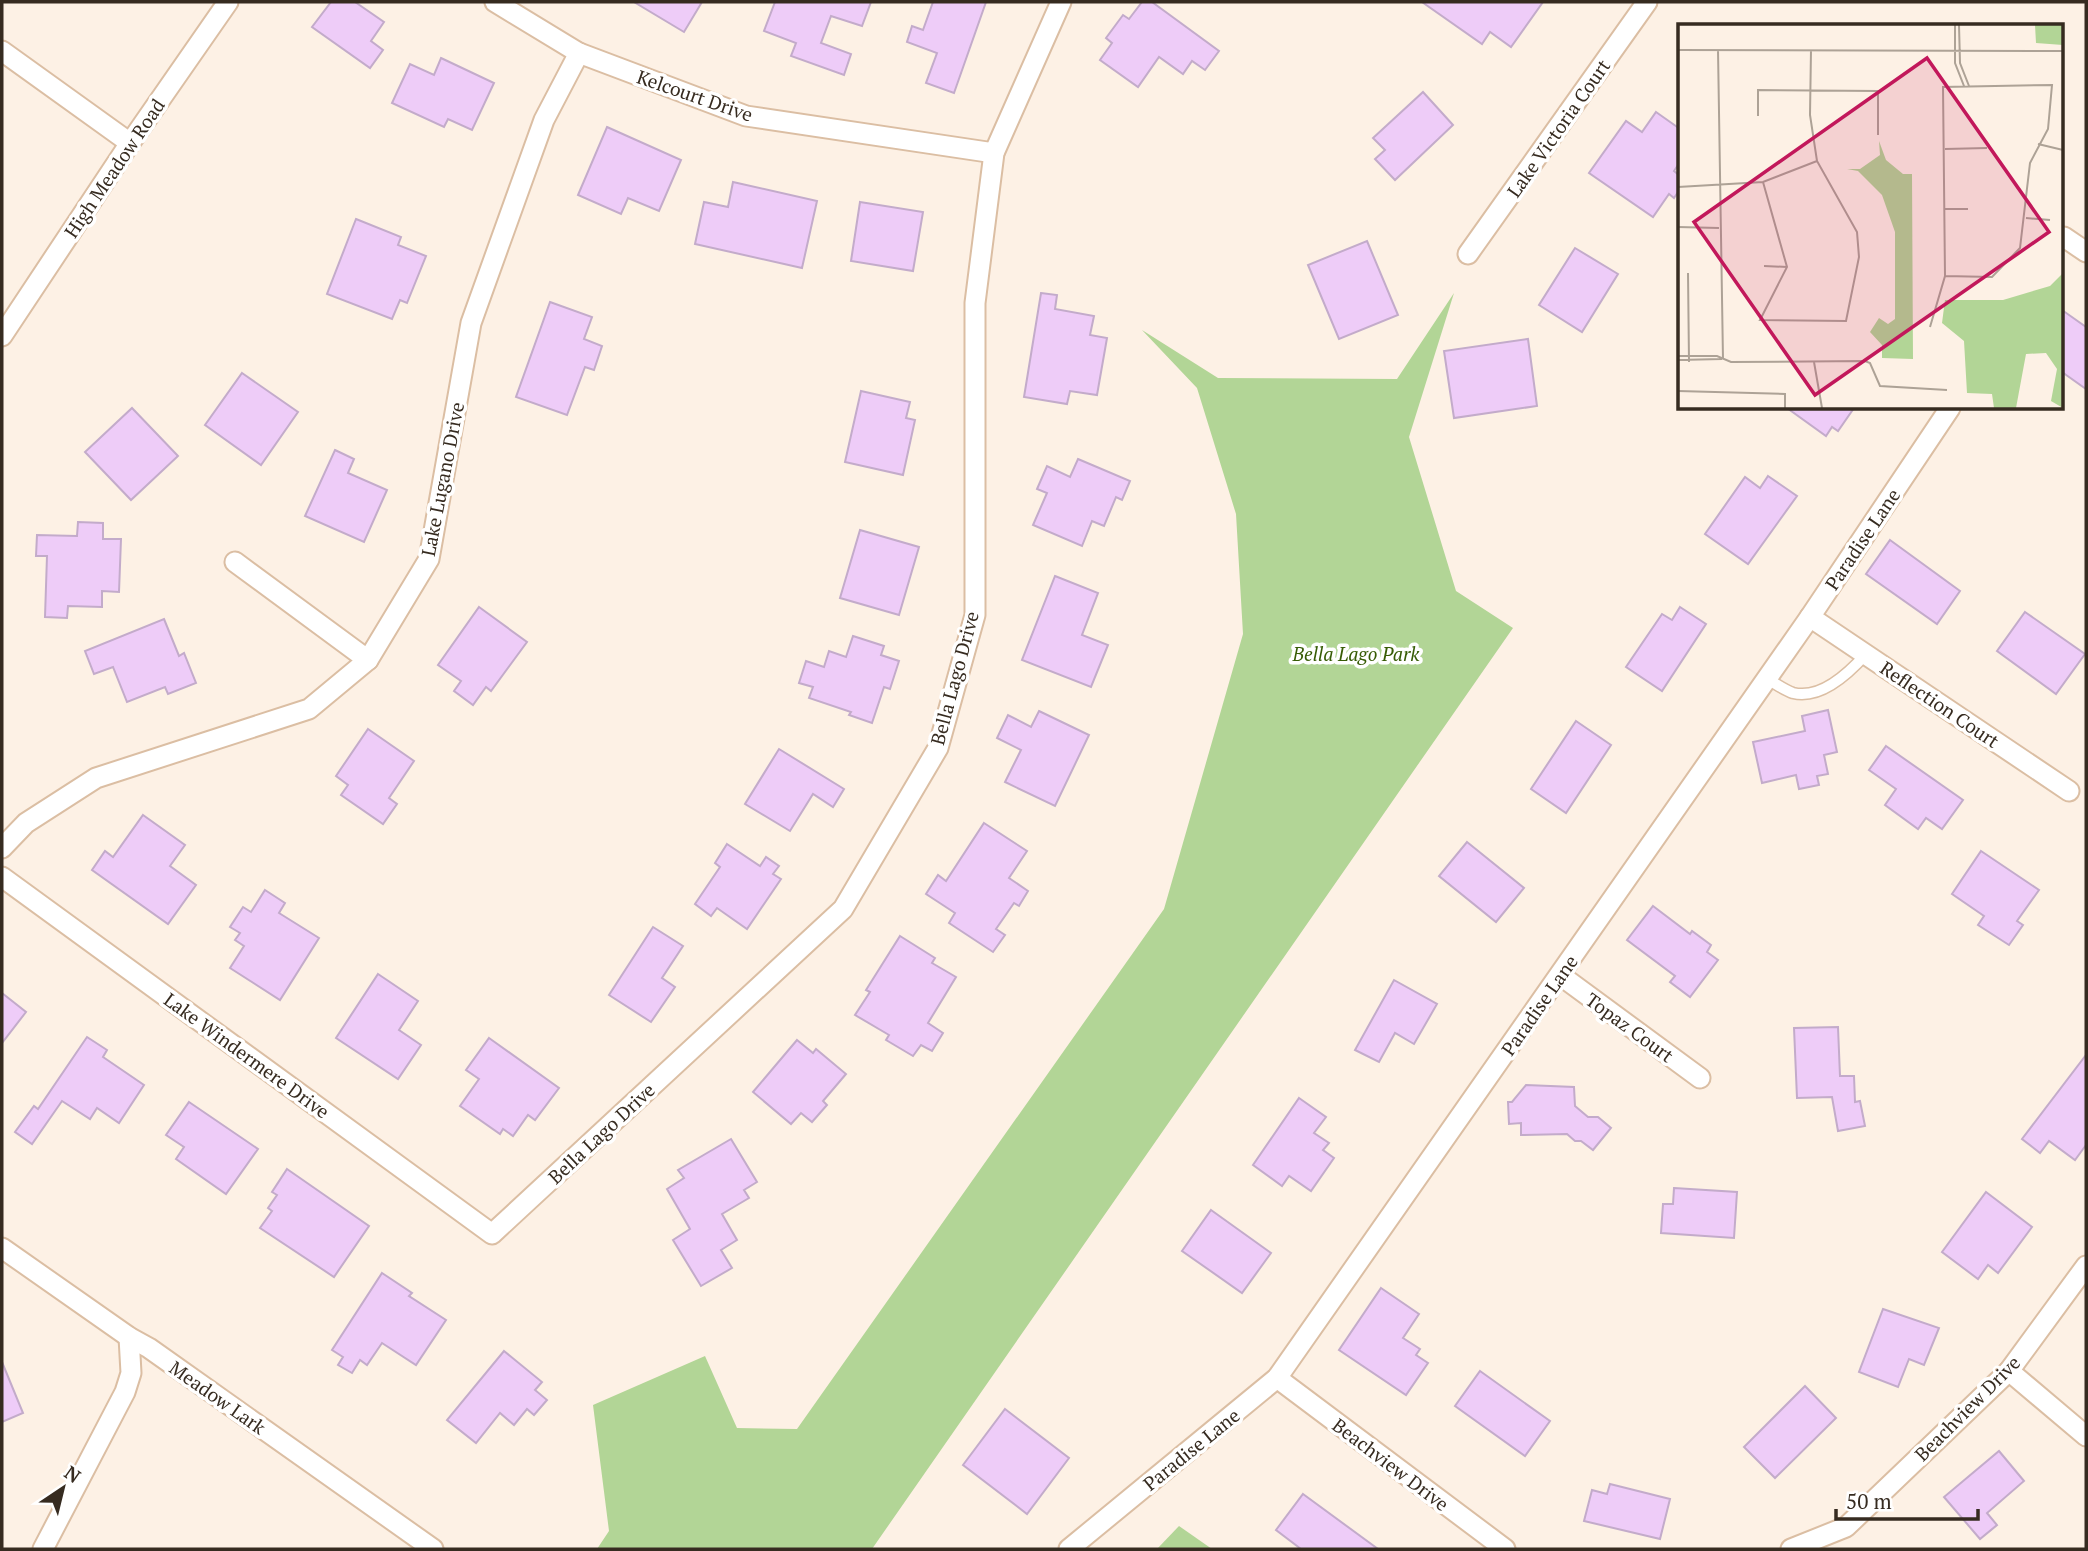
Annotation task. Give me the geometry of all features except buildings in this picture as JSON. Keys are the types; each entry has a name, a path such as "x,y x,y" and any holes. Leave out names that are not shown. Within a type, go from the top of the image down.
{"street":[{"name":"High Meadow Road","path":"2,336 130,143 228,2"},
{"name":"Kelcourt Drive","path":"495,2 579,53 746,116 994,153"},
{"name":"Bella Lago Drive","path":"492,1234 843,909 938,748 975,615 975,303 994,153 1061,2"},
{"name":"Lake Victoria Court","path":"1468,254 1647,2"},
{"path":"2,51 130,143"},
{"name":"Lake Lugano Drive","path":"2,849 26,823 96,778 309,709 369,660 429,559 471,323 544,120 579,53"},
{"path":"2064,240 2086,252"},
{"name":"Paradise Lane","path":"1069,1549 1277,1378 1811,617 1949,410"},
{"path":"235,562 369,660"},
{"name":"Reflection Court","path":"1811,617 2069,791"},
{"name":"Lake Windermere Drive","path":"2,877 492,1234"},
{"name":"Topaz Court","path":"1560,975 1700,1079"},
{"name":"Meadow Lark","path":"2,1248 129,1337 149,1348 433,1549"},
{"name":"Beachview Drive","path":"1791,1549 1846,1527 2009,1371 2086,1266"},
{"path":"43,1549 125,1392 131,1373 129,1337"},
{"path":"2009,1371 2086,1436"},
{"name":"Beachview Drive","path":"1277,1378 1505,1549"}],"lane":[{"path":"1767,679 1793,693 1811,692 1832,684 1849,673 1866,654"}],"green space":[{"name":"Bella Lago Park","path":"1454,293 1409,437 1456,591 1513,628 872,1549 597,1549 609,1531 593,1405 705,1356 737,1428 797,1429 1164,909 1243,634 1236,514 1197,388 1142,330 1218,378 1397,379"},
{"path":"1179,1526 1212,1549 1157,1549"}]}
